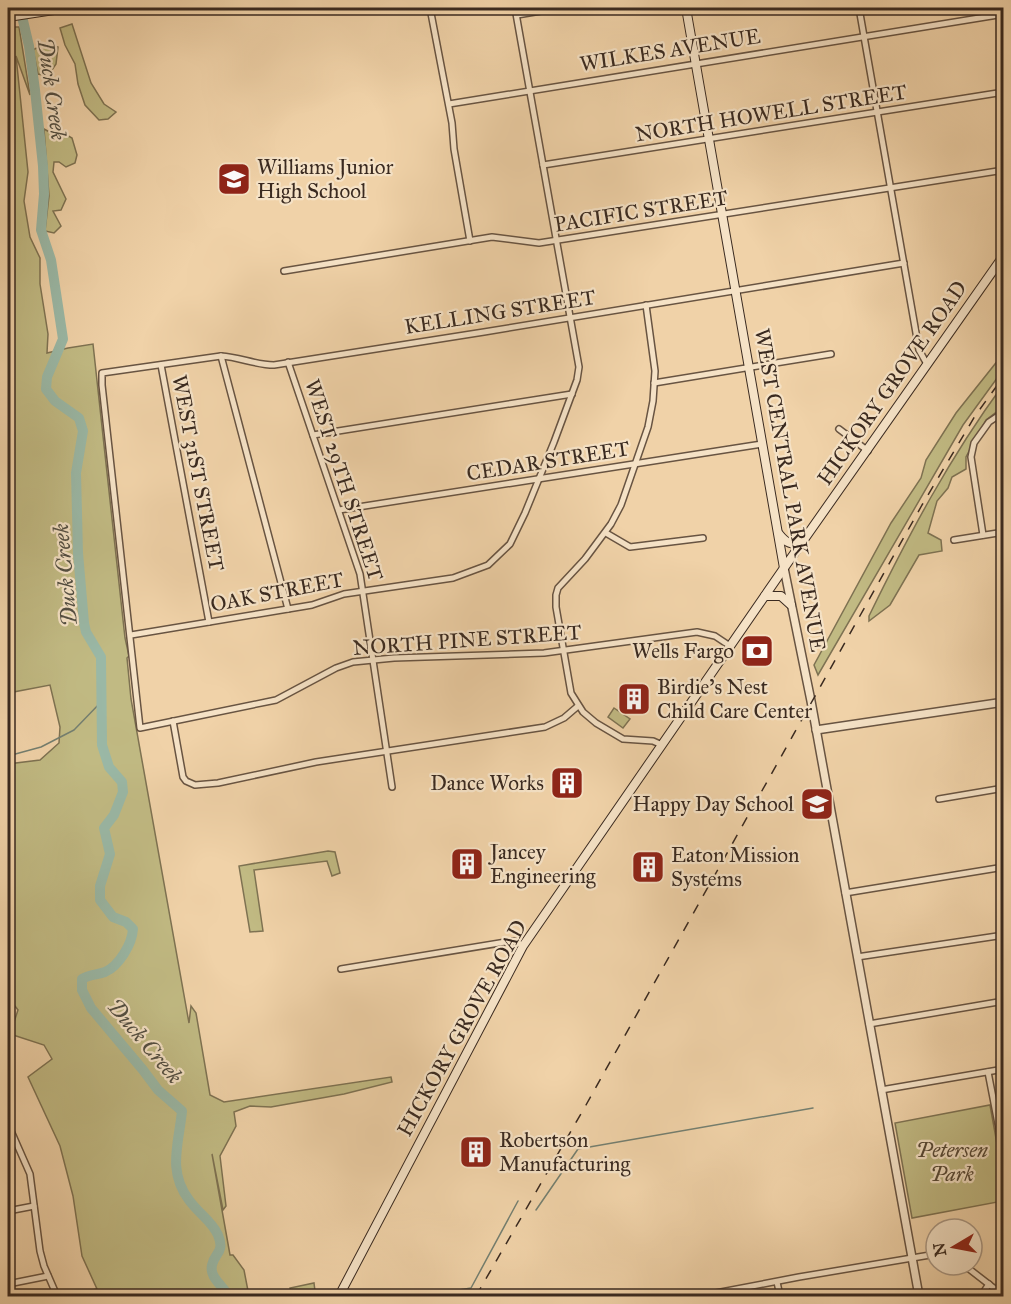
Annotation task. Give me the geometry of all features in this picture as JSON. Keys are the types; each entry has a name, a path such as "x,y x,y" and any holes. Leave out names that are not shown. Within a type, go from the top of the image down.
{"main road":[{"path":"8,17 67,8"},
{"name":"WEST CENTRAL PARK AVENUE","path":"686,8 784,568"},
{"name":"HICKORY GROVE ROAD","path":"339,1296 523,946 1004,255"},
{"path":"778,534 787,543 803,541"},
{"path":"765,596 781,596 792,605"}],"street":[{"path":"430,8 470,241"},
{"name":"OAK STREET","path":"131,635 312,605 344,594 453,578 475,571 497,558 510,544 539,479 572,394 579,368 515,8"},
{"path":"517,15 559,8"},
{"path":"859,8 920,350 927,364"},
{"name":"WILKES AVENUE","path":"448,104 1004,14"},
{"name":"NORTH HOWELL STREET","path":"543,165 1004,92"},
{"name":"PACIFIC STREET","path":"284,271 492,237 539,243 1004,170"},
{"name":"KELLING STREET","path":"131,635 102,373 221,356 235,357 261,365 288,362 904,263"},
{"path":"645,305 655,372 648,427 621,506 606,533 558,588 556,607 571,693 578,706 596,723 623,739 653,741 662,745"},
{"path":"654,383 831,354"},
{"path":"221,356 288,609"},
{"name":"WEST 29TH STREET","path":"288,362 360,574 392,787"},
{"name":"WEST 31ST STREET","path":"161,365 209,622"},
{"path":"313,435 572,394"},
{"path":"983,535 971,458 974,443 989,422 1003,414"},
{"path":"839,429 868,451"},
{"name":"CEDAR STREET","path":"339,510 762,444"},
{"path":"954,540 1004,532"},
{"path":"606,533 630,547 703,538"},
{"name":"WEST CENTRAL PARK AVENUE","path":"784,568 816,730 919,1296"},
{"name":"NORTH PINE STREET","path":"131,635 140,728 276,700 336,668 353,662 564,651 697,632 715,636 730,646"},
{"path":"816,730 1004,702"},
{"path":"173,721 183,777 195,785 316,762 544,727 564,718 578,706"},
{"path":"939,799 1004,788"},
{"path":"845,893 1004,867"},
{"path":"857,957 1004,935"},
{"path":"340,969 512,941 523,946"},
{"path":"869,1024 1004,1002"},
{"path":"881,1090 1004,1069"},
{"path":"988,1072 1004,1155"},
{"path":"8,1124 11,1136 30,1174 40,1251 57,1296"},
{"path":"8,1211 34,1206"},
{"path":"700,1296 924,1256"},
{"path":"8,1284 48,1276"},
{"path":"980,1277 1004,1296"},
{"path":"777,1282 780,1296"},
{"path":"981,1296 989,1284"}],"green space":[{"path":"72,24 91,83 104,104 116,112 108,119 99,120 85,105 78,84 75,64 65,45 60,28"},
{"path":"8,26 19,27 30,95 16,56 28,172 24,201 30,237 40,258 40,284 48,334 47,353 93,344 125,638 129,656 127,658 131,699 189,1023 191,1006 196,1013 210,1095 224,1102 391,1077 392,1082 344,1094 271,1107 250,1106 234,1112 236,1126 220,1156 226,1206 223,1210 212,1154 230,1255 233,1255 244,1270 249,1296 95,1296 92,1290 97,1289 82,1256 73,1196 60,1146 28,1077 52,1059 44,1045 10,1034 18,1010 8,997 8,764 40,760 59,743 60,727 50,685 8,693"},
{"path":"44,44 58,47 56,64 48,76 38,74 33,50"},
{"path":"44,129 55,135 65,134 72,138 77,155 75,163 66,167 59,162 54,162 53,172 66,199 61,210 53,211 61,226 54,233 45,231 49,196"},
{"path":"1003,354 1003,370 963,425 818,675 814,665 891,523 921,478 926,460 956,413"},
{"path":"1003,385 1003,407 986,420 966,457 966,469 952,477 948,488 937,501 928,533 941,540 942,551 919,555 890,605 869,621 869,616 884,586 931,498 965,440"},
{"path":"614,708 630,719 623,728 608,717"},
{"path":"328,851 335,852 340,873 332,876 327,861 254,870 263,931 250,932 239,866"},
{"name":"Petersen Park","path":"990,1105 1003,1177 1003,1201 912,1218 895,1123"},
{"path":"314,1283 315,1291 333,1294 332,1296 292,1296 290,1288"}],"waterway":[{"name":"Duck Creek","path":"20,8 29,46 43,166 44,194 41,230 51,260 63,339 47,377 46,389 55,401 79,418 83,431 76,473 78,553 84,623 86,632 101,657 102,745 109,767 122,782 123,792 114,815 104,828 110,854 100,886 100,900 113,917 126,922 133,929 130,941 120,960 105,972 82,979 82,990 91,1008 158,1090 182,1111 176,1157 178,1178 189,1200 218,1235 220,1249 213,1261 212,1270 228,1296"},
{"path":"8,756 41,747 74,730 103,700"},
{"path":"536,1210 578,1149 813,1108"},
{"path":"423,1296 471,1288 518,1201"}],"railway":[{"path":"476,1296 586,1105 922,505 975,416 1004,376"}],"place":[{"name":"Williams Junior High School","path":"234,179"},
{"name":"Wells Fargo","path":"757,651"},
{"name":"Birdie's Nest Child Care Center","path":"634,699"},
{"name":"Dance Works","path":"567,783"},
{"name":"Happy Day School","path":"817,804"},
{"name":"Jancey Engineering","path":"467,864"},
{"name":"Eaton Mission Systems","path":"648,867"},
{"name":"Robertson Manufacturing","path":"476,1152"}]}
